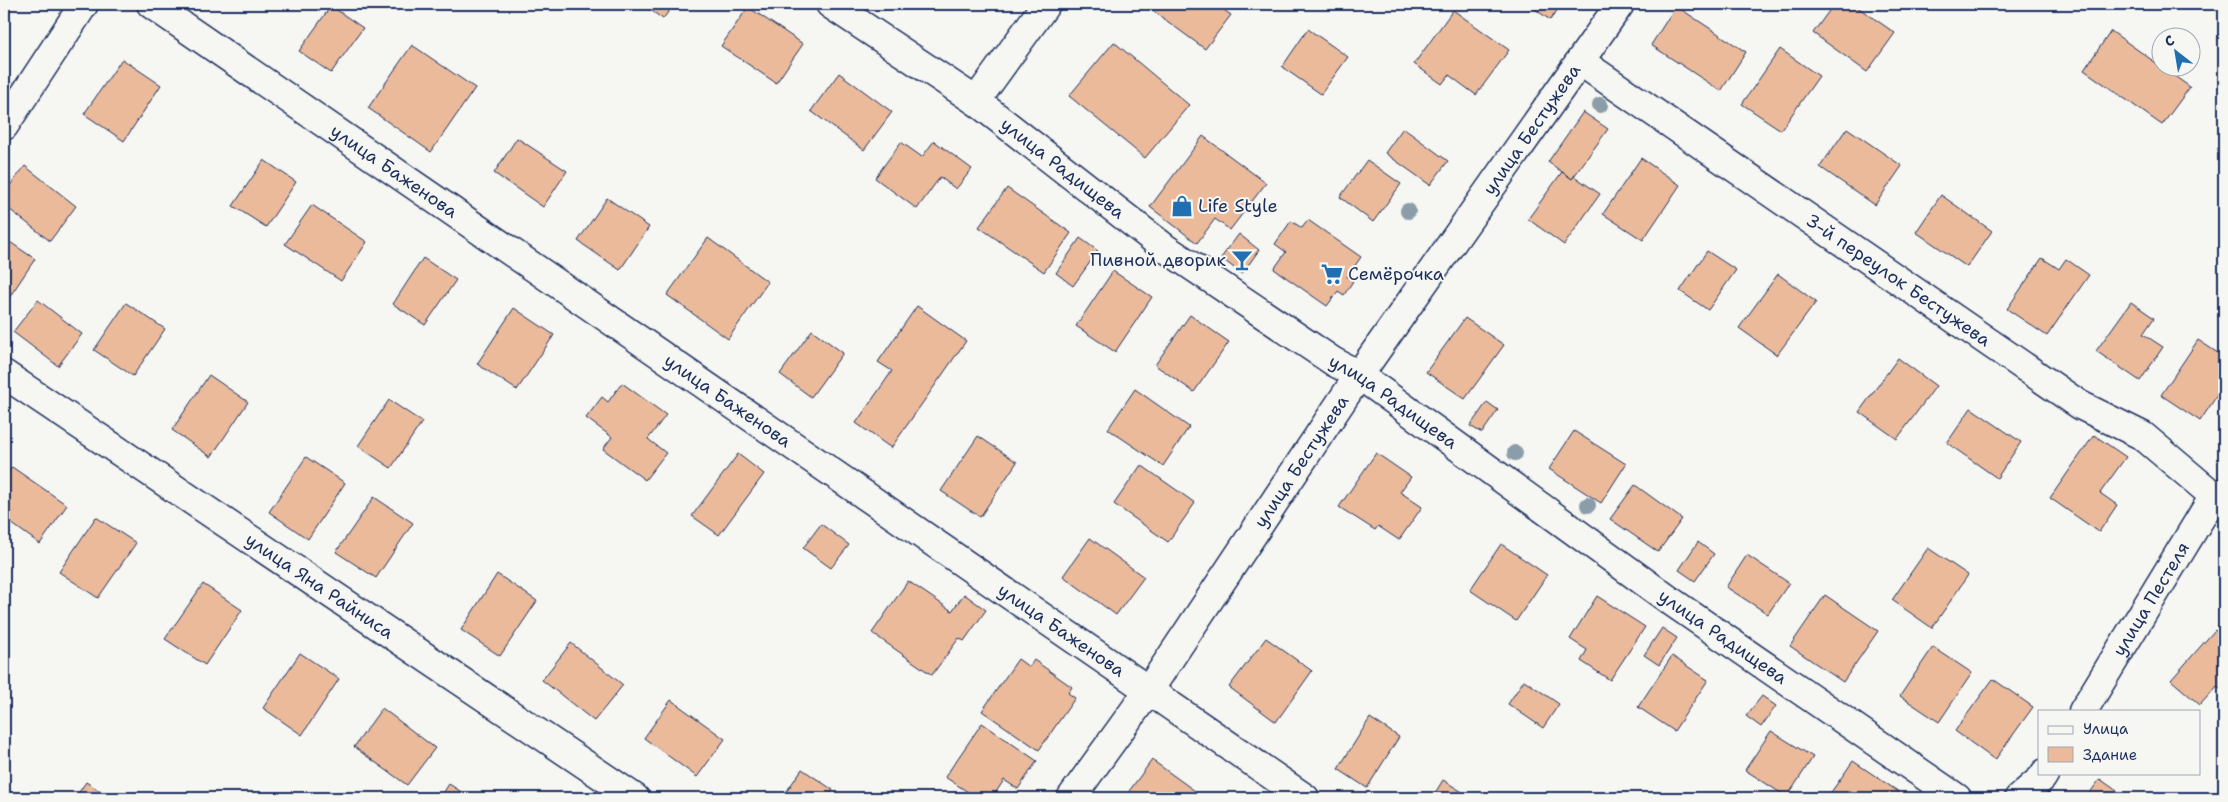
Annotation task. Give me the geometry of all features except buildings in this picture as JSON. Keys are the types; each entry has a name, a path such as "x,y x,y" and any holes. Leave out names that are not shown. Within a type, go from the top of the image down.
{"street":[{"path":"4,126 84,4"},
{"name":"улица Баженова","path":"151,4 1305,798"},
{"name":"улица Радищева","path":"830,4 976,102 1165,248 1334,362 1359,375 1672,602 1957,798"},
{"path":"976,102 1046,4"},
{"name":"улица Бестужева","path":"1072,798 1149,690 1359,375 1620,4"},
{"name":"3-й переулок Бестужева","path":"1580,62 2080,405 2143,436 2219,494"},
{"name":"улица Яна Райниса","path":"4,374 635,798"},
{"name":"улица Пестеля","path":"2084,710 2219,494"},
{"path":"2019,798 2044,774"}],"place":[{"name":"Life Style","path":"1182,206"},
{"name":"Пивной дворик","path":"1242,260"},
{"name":"Семёрочка","path":"1332,274"}]}
